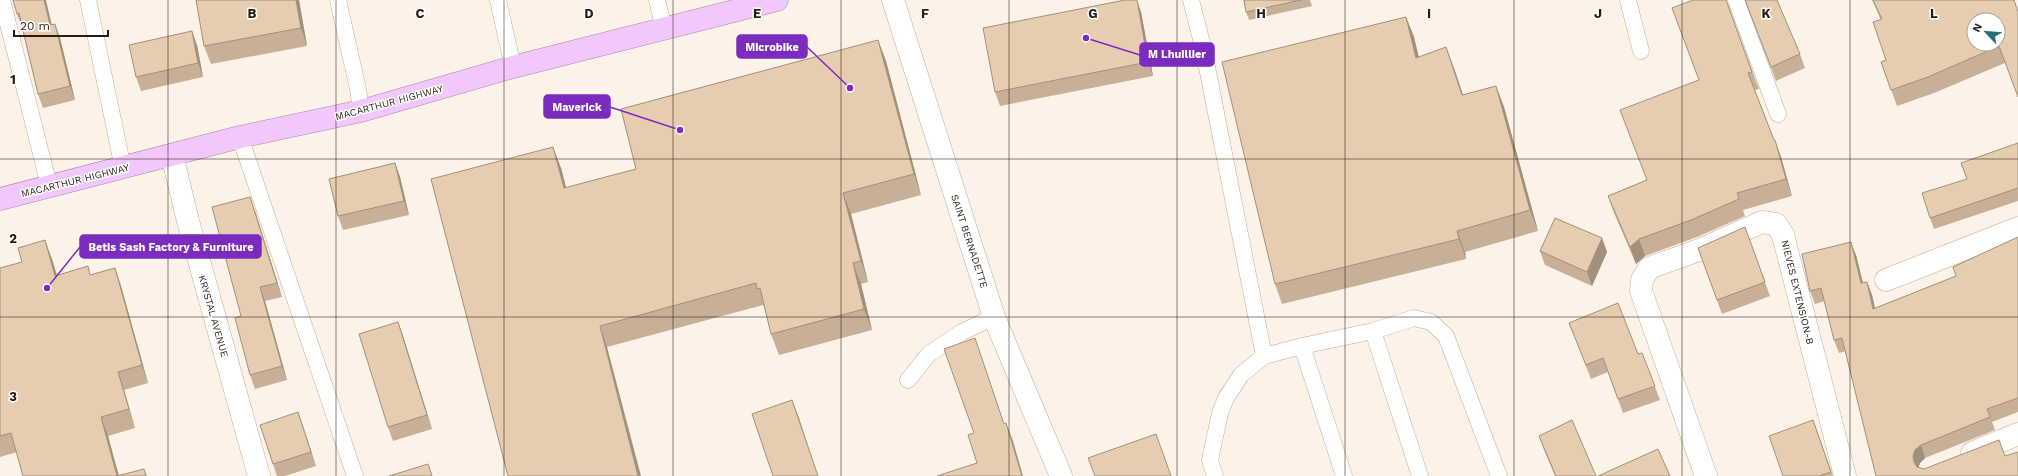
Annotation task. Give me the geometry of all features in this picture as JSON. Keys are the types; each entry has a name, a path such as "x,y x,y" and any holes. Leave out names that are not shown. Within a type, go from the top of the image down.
{"highway":[{"name":"MACARTHUR HIGHWAY","path":"0,199 49,185 123,168 240,137 361,111 513,68 777,0"}],"street":[{"name":"SAINT BERNADETTE","path":"893,0 994,317 1061,476"},
{"name":"KRYSTAL AVENUE","path":"172,155 190,229 259,476"},
{"name":"NIEVES EXTENSION-B","path":"1706,476 1641,291 1642,280 1649,268 1702,249 1762,222 1776,224 1783,235 1845,476"},
{"path":"1886,280 2018,228"},
{"path":"1952,461 2018,434"}],"lane":[{"path":"2,0 49,185"},
{"path":"88,0 123,168"},
{"path":"338,0 358,89 361,111"},
{"path":"498,0 513,68"},
{"path":"657,0 664,29"},
{"path":"1191,0 1203,47 1264,356"},
{"path":"1628,0 1641,51"},
{"path":"1736,0 1778,114"},
{"path":"240,137 355,476"},
{"path":"908,380 929,354 962,332 994,317"},
{"path":"1215,476 1210,460 1216,428 1223,406 1241,375 1264,356 1302,346 1373,331 1414,318 1431,322 1446,336 1499,476"},
{"path":"1373,331 1420,476"},
{"path":"1302,346 1344,476"}],"building":[{"path":"13,0 44,0 50,25 55,24 70,86 38,94 19,13 17,14"},
{"path":"196,0 296,0 301,28 204,46"},
{"path":"1125,0 1137,0 1148,62 995,92 983,28"},
{"path":"1244,0 1301,0 1246,12"},
{"path":"1693,0 1726,0 1752,72 1748,73 1775,140 1786,179 1737,193 1739,199 1691,220 1639,239 1630,247 1608,196 1647,180 1620,110 1699,80 1672,8"},
{"path":"1745,0 1777,0 1800,54 1771,67"},
{"path":"1873,0 2014,0 2018,12 2018,97 2001,52 2006,52 2006,12 1966,12 1966,52 1985,52 1928,77 1891,90 1881,62 1886,60 1873,22 1882,19"},
{"path":"1406,17 1416,58 1446,47 1462,95 1496,86 1530,210 1457,231 1459,239 1275,284 1222,62"},
{"path":"192,31 198,63 136,77 129,45"},
{"path":"878,40 914,174 843,193 861,261 853,263 864,309 771,334 760,288 757,289 756,283 600,326 638,476 508,476 431,179 553,147 564,188 636,169 621,109"},
{"path":"2018,143 2018,188 1930,218 1922,193 1967,179 1961,163"},
{"path":"395,163 404,201 338,216 329,179"},
{"path":"250,197 277,283 260,287 282,366 250,375 235,318 241,316 212,207"},
{"path":"1555,218 1602,238 1587,272 1540,251"},
{"path":"1745,227 1765,282 1717,300 1698,248"},
{"path":"2018,237 2018,398 1987,409 1990,417 1921,445 1915,450 1913,456 1917,467 1924,469 1999,440 2005,456 2018,452 2018,476 1876,476 1842,338 1834,340 1821,288 1810,291 1802,254 1851,242 1861,283 1867,282 1873,309 1956,276 1953,267"},
{"path":"45,240 55,276 88,266 90,275 115,268 142,365 118,372 129,409 101,417 117,476 23,476 11,433 0,436 0,268 22,262 18,248"},
{"path":"1618,303 1638,354 1642,353 1655,386 1618,399 1603,358 1586,365 1569,323"},
{"path":"398,322 427,415 388,427 359,334"},
{"path":"975,338 1004,424 1006,423 1022,476 937,476 977,463 968,435 974,433 944,349"},
{"path":"792,400 818,476 773,476 752,414"},
{"path":"298,412 311,452 273,464 260,425"},
{"path":"1572,420 1596,476 1556,476 1539,436"},
{"path":"1813,420 1831,472 1819,476 1783,476 1769,436"},
{"path":"1156,434 1171,476 1095,476 1088,458"},
{"path":"1658,449 1670,476 1598,476"},
{"path":"428,464 432,476 389,476"},
{"path":"144,469 146,476 117,476"}],"place":[{"name":"M Lhuillier","path":"1086,38"},
{"name":"Microbike","path":"850,88"},
{"name":"Maverick","path":"680,130"},
{"name":"Betis Sash Factory & Furniture","path":"47,288"}]}
